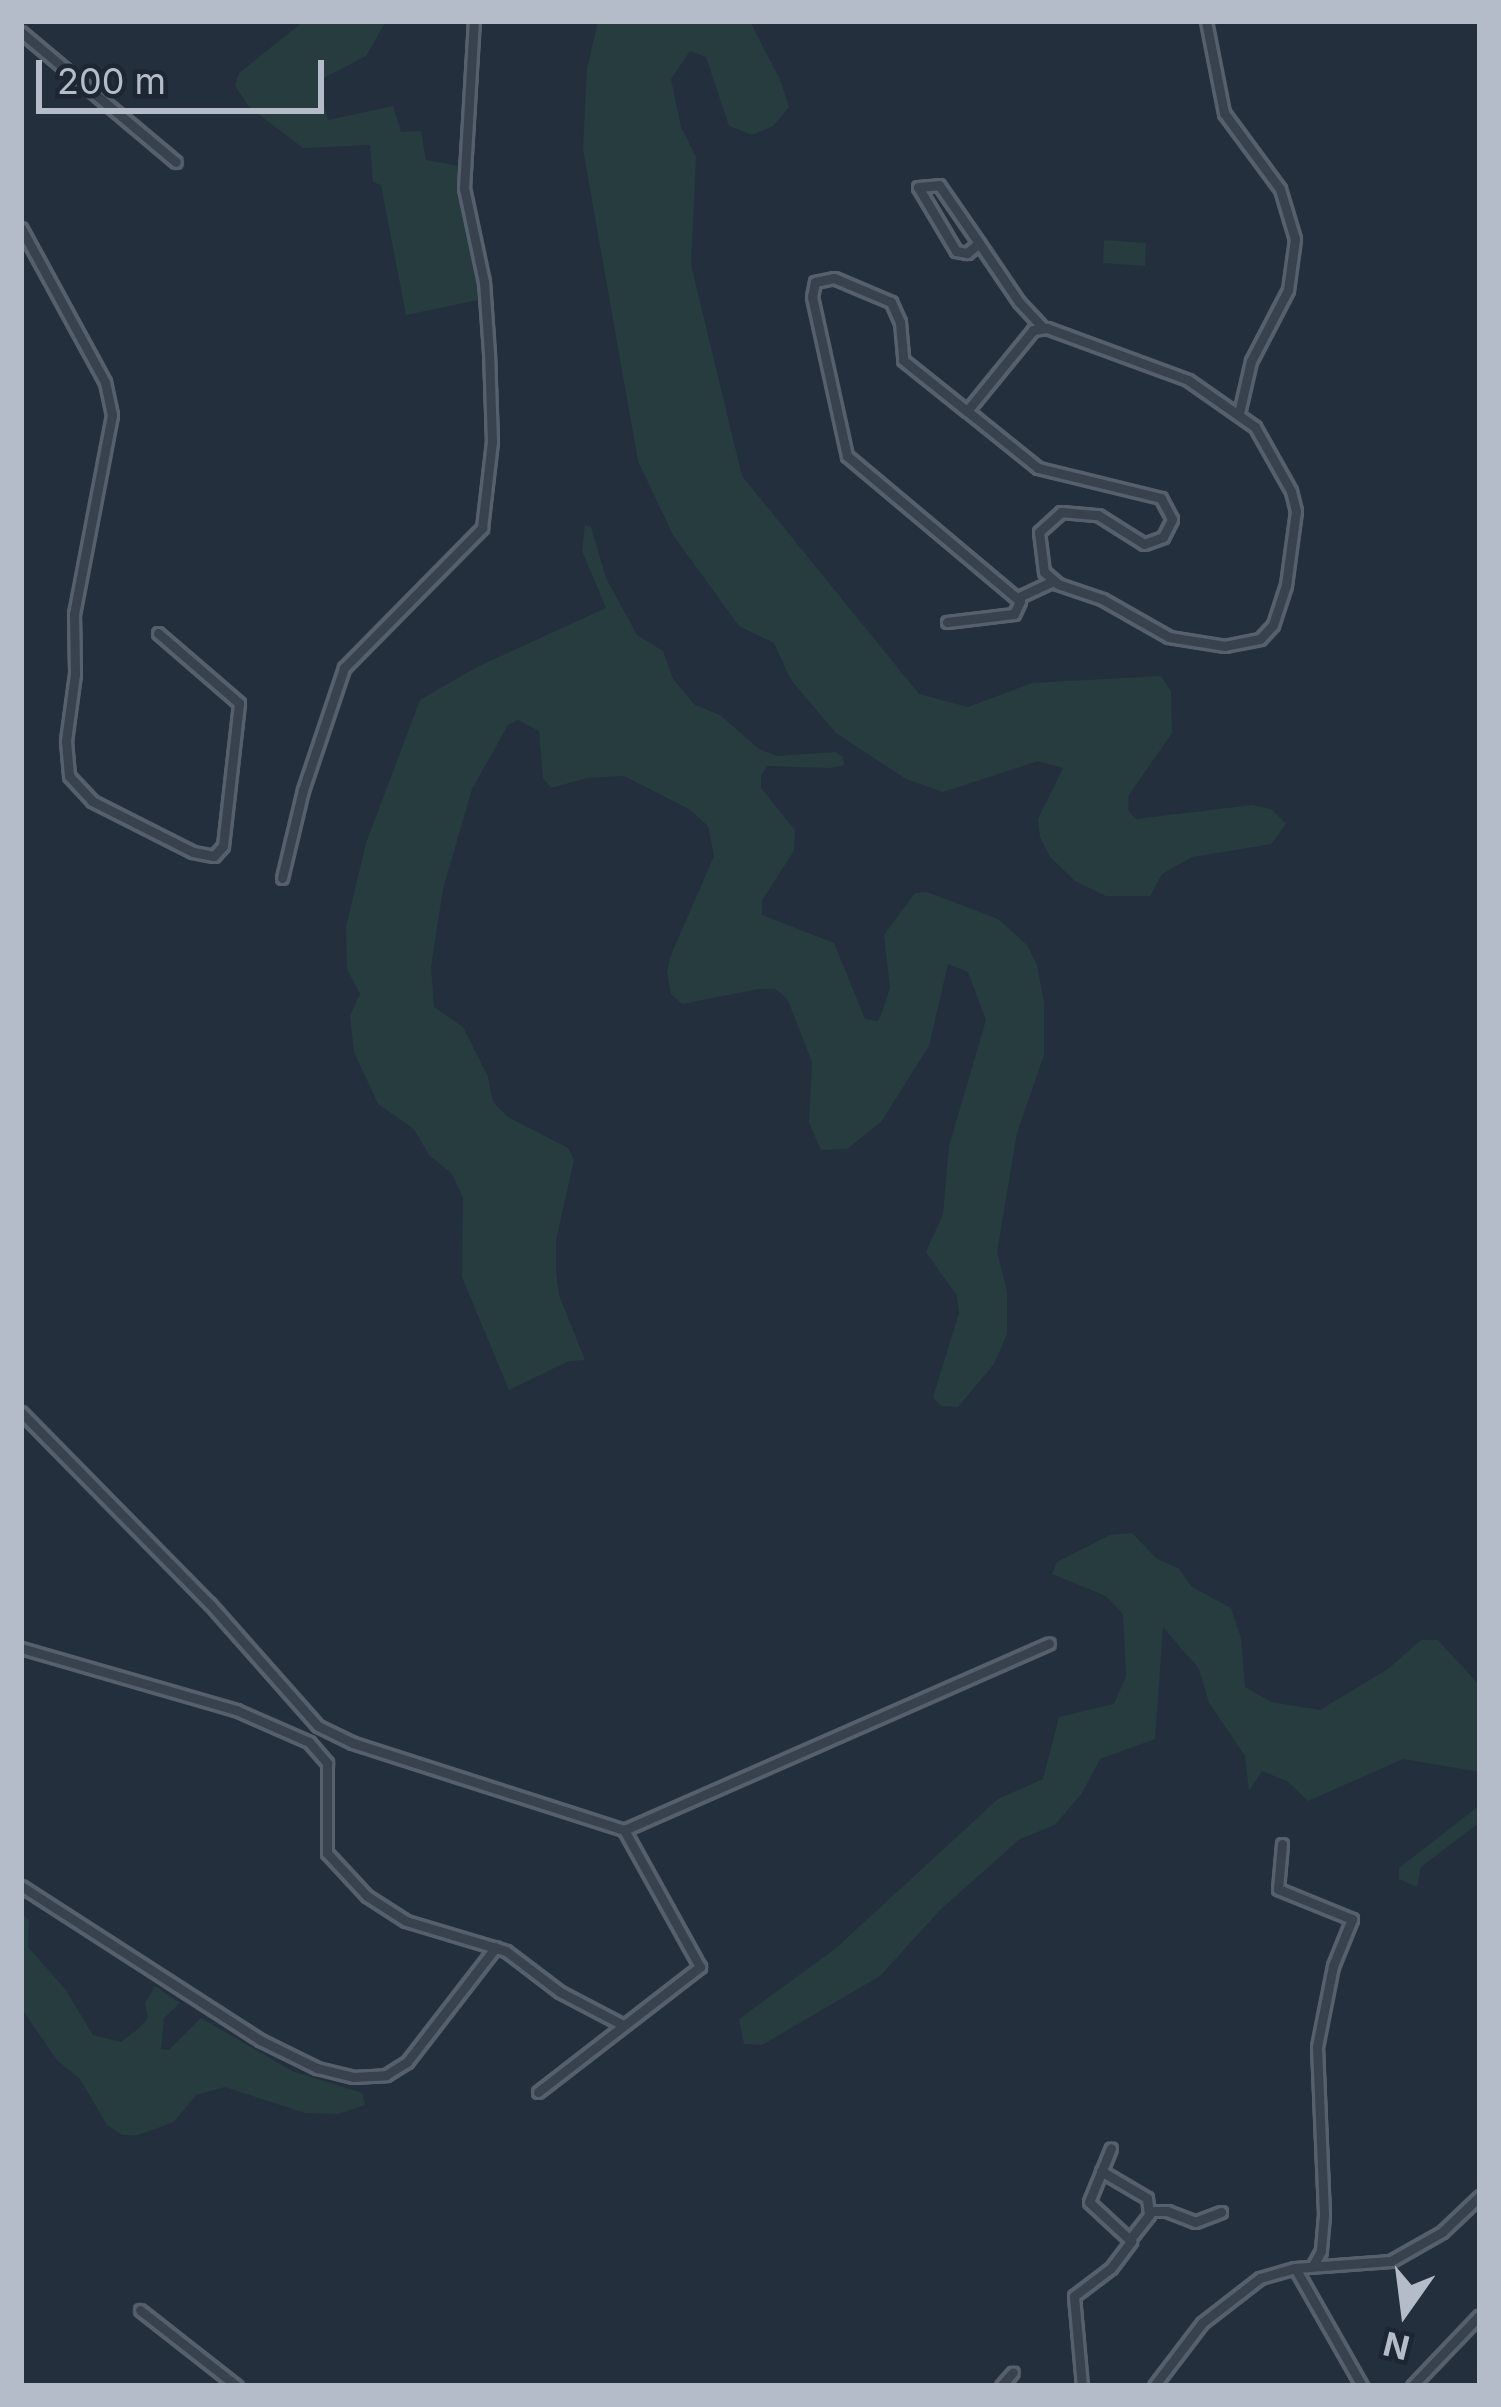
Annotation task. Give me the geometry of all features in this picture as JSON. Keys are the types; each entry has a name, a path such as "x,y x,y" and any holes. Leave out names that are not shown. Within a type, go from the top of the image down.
{"street":[{"path":"282,878 303,790 344,668 482,529 491,458 489,353 484,282 464,181 474,21"},
{"path":"1206,21 1224,113 1280,189 1295,239 1288,290 1251,361 1239,413"},
{"path":"21,32 176,163"},
{"path":"979,243 968,254 956,251 918,188 939,185 1043,328"},
{"path":"21,228 105,382 112,415 74,614 76,666 66,741 69,776 92,801 193,852 214,856 224,846 239,704 158,633"},
{"path":"967,411 1033,330 1043,328 1168,371 1239,413 1269,446 1296,506 1289,572 1266,635 1233,646 1176,638 1102,599 1053,581 1042,568 1037,544 1041,528 1054,516 1090,512 1147,544 1168,531 1170,509 1157,497 1041,469 904,362 891,302 830,277 815,282 812,296 849,459 1019,597"},
{"path":"947,622 1014,614 1019,597 1053,581"},
{"path":"21,1412 209,1603 318,1726 353,1743 624,1830 1048,1642"},
{"path":"21,1648 228,1707 305,1740 327,1763 323,1838 335,1866 394,1916 496,1947 572,2000 621,2024"},
{"path":"305,1740 318,1726"},
{"path":"538,2092 700,1967 624,1830"},
{"path":"1282,1844 1278,1889 1352,1919 1333,1966 1317,2047 1324,2225 1321,2251 1312,2267"},
{"path":"21,1886 260,2040 317,2068 352,2077 382,2076 401,2067 496,1947"},
{"path":"1111,2148 1090,2208 1131,2238"},
{"path":"1082,2386 1074,2296 1111,2268 1150,2211 1147,2198 1101,2171"},
{"path":"1154,2386 1215,2310 1264,2276 1294,2268 1397,2259 1442,2232 1480,2196"},
{"path":"1150,2211 1167,2210 1195,2222 1221,2212"},
{"path":"1294,2268 1362,2386"},
{"path":"140,2310 237,2386"},
{"path":"1412,2386 1479,2316"},
{"path":"1001,2386 1012,2372"}],"green space":[{"path":"304,21 386,21 366,56 318,81 328,120 393,106 401,132 421,131 426,160 460,166 462,216 483,299 406,315 381,185 373,182 370,145 303,148 249,107 235,86 239,73"},
{"path":"598,21 750,21 781,82 789,107 773,126 752,135 729,126 706,57 690,51 671,79 681,127 696,157 691,265 742,476 919,694 968,707 1032,683 1161,676 1171,691 1172,733 1129,795 1128,810 1136,819 1252,805 1271,809 1286,824 1271,844 1192,857 1162,874 1150,896 1106,896 1075,881 1050,857 1040,837 1038,819 1063,768 1038,761 943,792 906,779 836,733 791,680 774,643 739,626 673,535 638,461 583,149 587,69"},
{"path":"1104,240 1146,243 1145,266 1103,263"},
{"path":"585,525 591,527 606,578 637,635 663,651 673,679 695,705 720,715 759,749 777,756 836,752 843,757 844,765 831,768 767,766 761,776 761,788 795,830 794,851 762,900 762,915 834,943 865,1019 878,1021 881,1015 890,988 884,935 915,893 927,892 998,919 1027,945 1037,965 1044,1002 1044,1055 1017,1133 997,1252 1007,1291 1007,1334 994,1364 958,1407 941,1406 933,1397 959,1313 957,1296 926,1252 943,1214 949,1146 986,1020 968,972 948,964 929,1046 881,1122 847,1149 821,1150 809,1123 812,1062 787,998 775,989 758,989 682,1004 671,994 667,972 671,955 714,856 708,826 689,809 624,776 587,778 551,788 543,778 539,731 518,720 508,725 472,789 443,889 431,967 434,1007 463,1027 488,1077 493,1102 508,1117 568,1148 574,1160 556,1240 556,1271 559,1295 585,1360 569,1361 509,1390 462,1277 463,1198 452,1174 429,1155 414,1129 378,1104 354,1052 350,1016 360,994 347,969 346,927 366,843 420,700 477,667 606,608 582,551"},
{"path":"1132,1533 1157,1559 1178,1568 1192,1587 1231,1608 1241,1638 1245,1687 1271,1702 1320,1710 1388,1669 1421,1640 1438,1640 1480,1686 1480,1772 1403,1759 1308,1801 1287,1781 1262,1771 1249,1791 1245,1756 1209,1703 1199,1669 1163,1627 1155,1739 1100,1759 1082,1793 1055,1825 1020,1839 940,1910 880,1976 762,2045 744,2044 739,2019 835,1949 998,1799 1043,1779 1059,1717 1114,1704 1126,1676 1123,1614 1106,1596 1052,1574 1057,1562 1110,1535"},
{"path":"1480,1805 1480,1822 1421,1867 1417,1887 1399,1879 1399,1868"},
{"path":"21,1913 29,1920 28,1947 65,1989 93,2035 121,2042 138,2029 148,2018 145,2003 155,1986 180,2003 164,2018 161,2049 169,2050 201,2018 292,2071 362,2093 365,2105 338,2114 305,2113 225,2087 196,2095 174,2122 138,2135 122,2135 107,2125 80,2079 57,2060 21,2008"}]}
